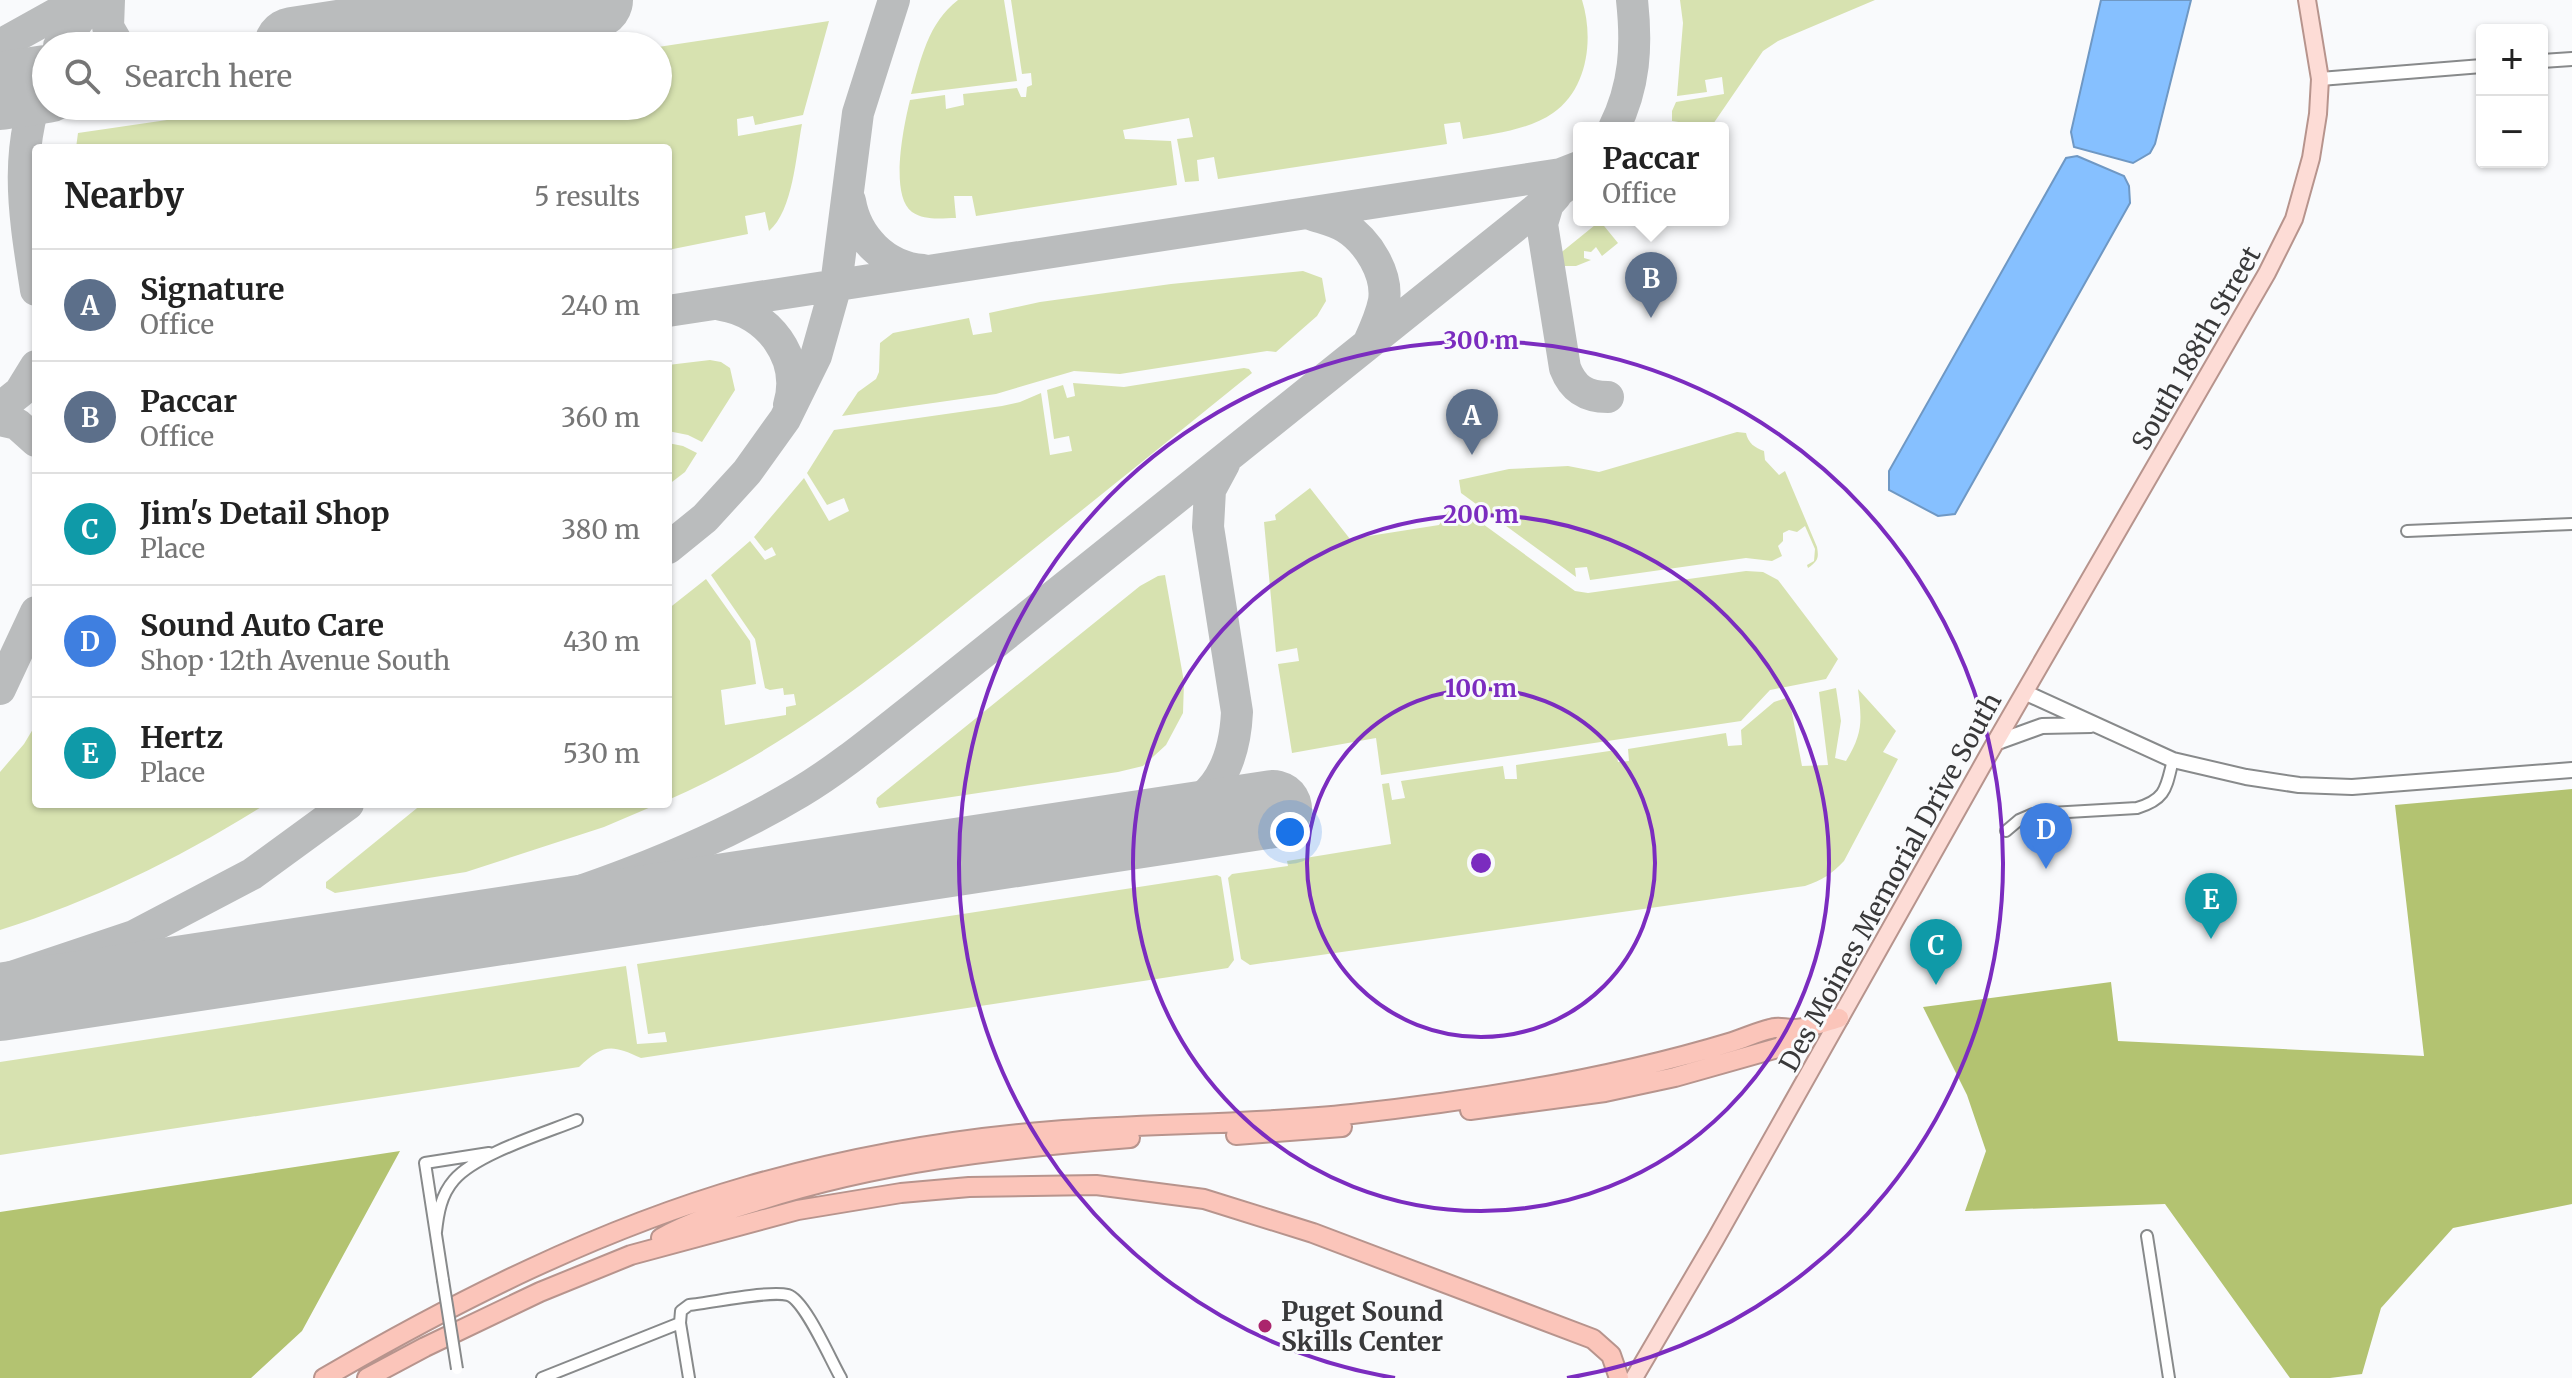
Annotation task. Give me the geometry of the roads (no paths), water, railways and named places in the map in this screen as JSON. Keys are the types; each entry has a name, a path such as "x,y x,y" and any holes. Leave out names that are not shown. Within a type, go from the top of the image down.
{"highway":[{"path":"324,1378 408,1329 497,1284 631,1226 752,1185 839,1164 1020,1134 1352,1114 1466,1098 1548,1085 1655,1061 1775,1027 1794,1029 1839,1018"},
{"path":"367,1378 540,1292 631,1255 705,1218 783,1193 897,1165 1018,1146 1338,1127 1605,1092 1758,1055 1781,1047 1794,1029"},
{"path":"631,1255 798,1210 901,1193 969,1187 1096,1185 1151,1191 1204,1199 1300,1228 1584,1335 1606,1349 1615,1362 1619,1378"}],"main road":[{"name":"South 188th Street","path":"2024,692 2267,273 2294,219 2311,158 2318,114 2320,79 2307,0"},
{"name":"Des Moines Memorial Drive South","path":"1634,1378 2024,692 2173,760 2246,777 2299,785 2332,787 2572,770"},
{"path":"1995,743 2042,726 2095,725"}],"street":[{"path":"2548,61 2572,59"},
{"path":"2320,79 2476,66"},
{"path":"2407,531 2572,524"},
{"path":"2006,831 2033,814 2137,808 2150,804 2165,791 2173,760"},
{"path":"436,1232 439,1209 455,1178 498,1152 577,1120"},
{"path":"457,1369 425,1163 498,1152"},
{"path":"2147,1236 2169,1378"},
{"path":"689,1378 680,1323 681,1311 689,1305 789,1295 804,1312 841,1378"},
{"path":"542,1378 680,1323"}],"water":[{"path":"2101,0 2191,0 2155,144 2150,153 2133,163 2074,147 2071,132"},
{"path":"2077,156 2124,176 2129,186 2130,203 1955,514 1938,516 1889,490 1889,471 2066,158"}],"place":[{"name":"Paccar","path":"1651,318"},
{"name":"Signature","path":"1472,455"},
{"name":"Sound Auto Care","path":"2046,869"},
{"name":"Hertz","path":"2211,939"},
{"name":"Jim's Detail Shop","path":"1936,985"},
{"name":"Puget Sound Skills Center","path":"1265,1326"}]}
